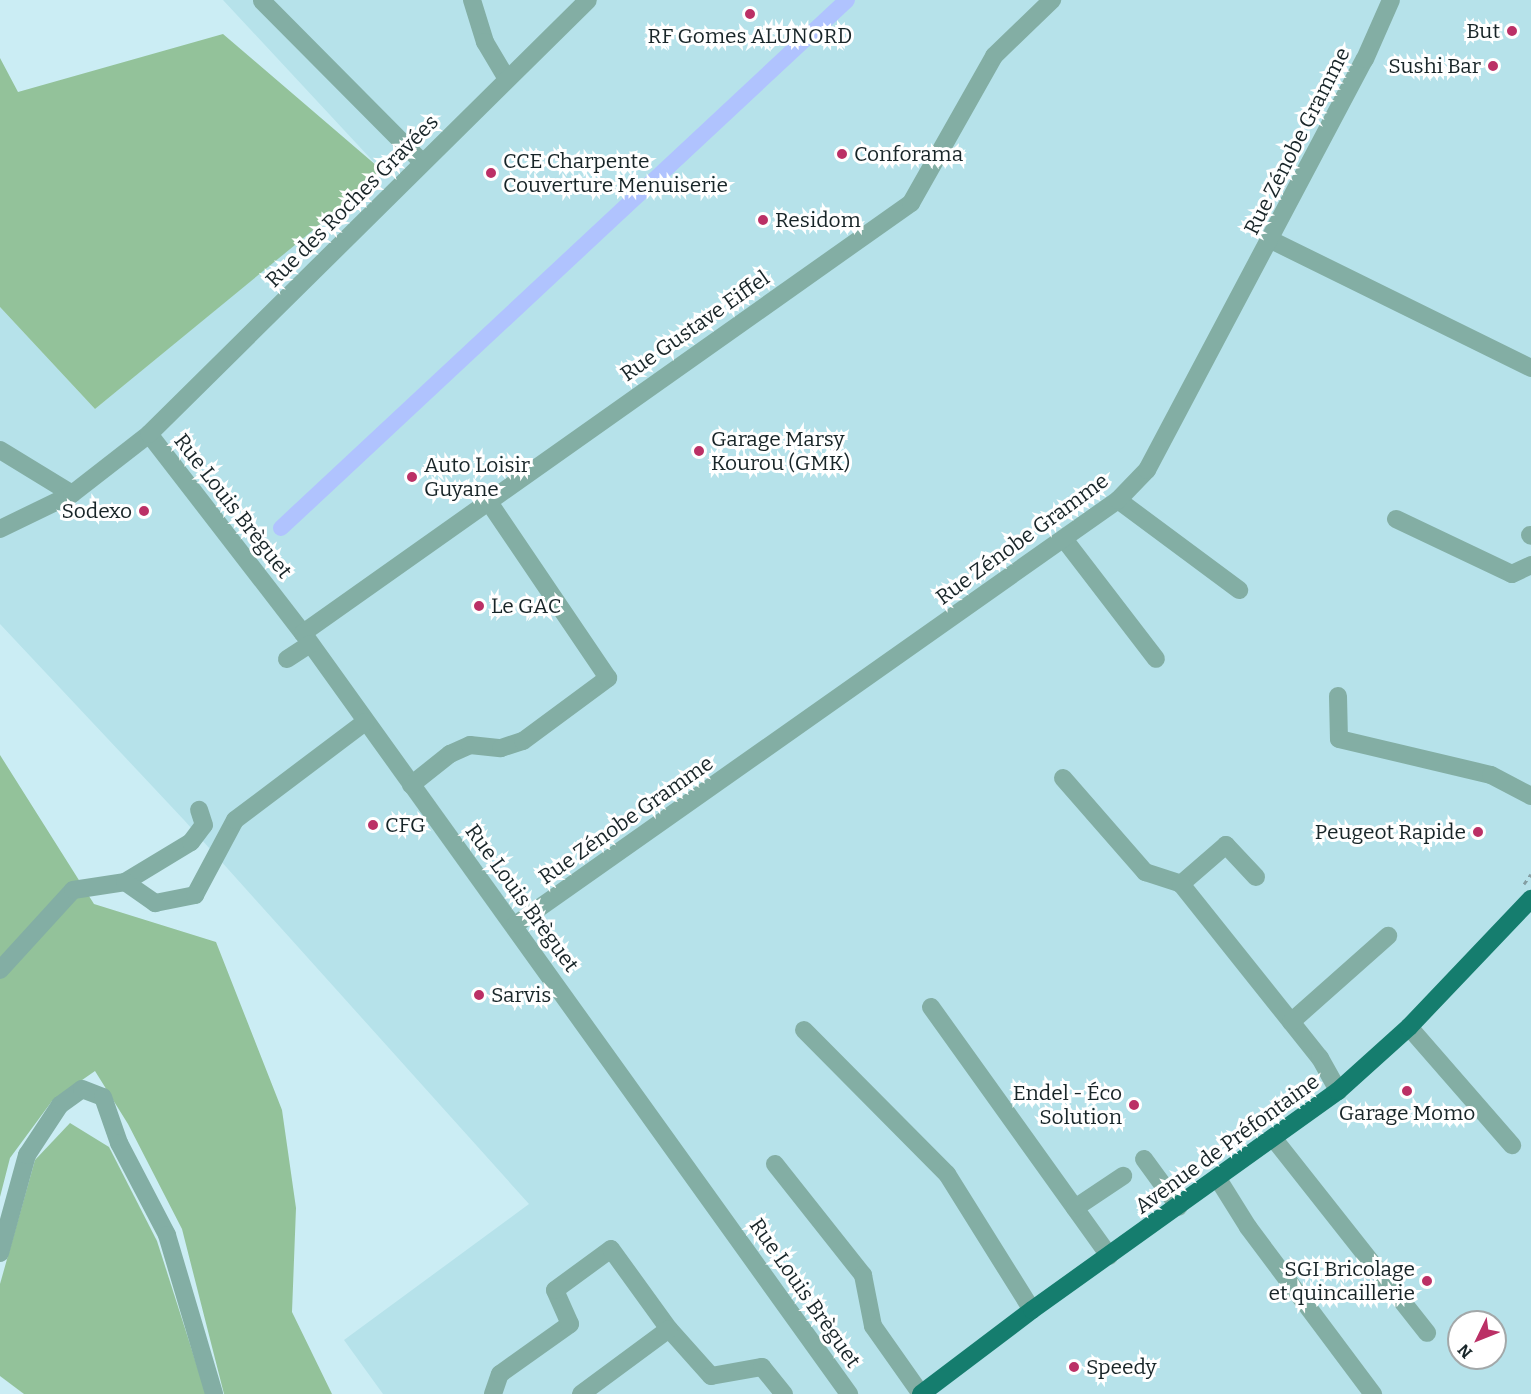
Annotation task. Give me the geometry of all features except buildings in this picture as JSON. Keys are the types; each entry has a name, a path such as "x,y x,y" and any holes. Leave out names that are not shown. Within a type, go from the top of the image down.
{"main road":[{"name":"Avenue de Préfontaine","path":"921,1394 1032,1310 1338,1091 1409,1027 1531,898"}],"street":[{"path":"472,0 485,42 507,79"},
{"name":"Rue des Roches Gravées","path":"0,529 72,494 149,435 588,0"},
{"name":"Rue Gustave Eiffel","path":"287,659 306,639 487,500 911,202 994,56 1052,0"},
{"name":"Rue Zénobe Gramme","path":"515,926 1118,500 1147,470 1271,240 1391,0"},
{"path":"262,1 423,163"},
{"path":"1271,240 1531,368"},
{"name":"Rue Louis Brèguet","path":"149,435 306,639 515,926 849,1394"},
{"path":"0,450 72,494"},
{"path":"411,785 450,754 470,745 501,748 523,741 608,678 487,500"},
{"path":"1118,500 1239,590"},
{"path":"1396,519 1512,574 1531,565"},
{"path":"1065,538 1155,659"},
{"path":"1338,696 1339,739 1491,775 1531,796"},
{"path":"125,882 155,903 195,895 235,820 365,722"},
{"path":"1063,778 1145,872 1181,884 1320,1058 1338,1091"},
{"path":"0,970 73,890 125,882 191,843 204,825 199,810"},
{"path":"1181,884 1226,845 1256,877"},
{"path":"1291,1022 1388,936"},
{"path":"931,1007 1109,1256"},
{"path":"1409,1027 1512,1145"},
{"path":"804,1030 947,1174 1032,1310"},
{"path":"0,1253 27,1155 55,1113 82,1089 103,1097 119,1143 167,1235 214,1394"},
{"path":"1274,1139 1427,1334"},
{"path":"1144,1159 1179,1207"},
{"path":"775,1164 863,1275 873,1326 921,1394"},
{"path":"1075,1208 1123,1176"},
{"path":"1218,1179 1248,1227 1373,1394"},
{"path":"493,1394 500,1374 570,1324 555,1290 611,1249 669,1329 711,1376 762,1367 784,1394"},
{"path":"581,1394 669,1329"}],"shaded area":[{"path":"223,0 1531,0 1531,1394 383,1394 344,1340 529,1204 184,820 0,624 0,307 95,409 383,172"}],"green space":[{"path":"223,34 384,172 95,409 0,307 0,58 18,92"},
{"path":"0,755 94,904 216,942 282,1110 296,1208 292,1312 332,1394 224,1394 182,1229 128,1124 95,1071 52,1101 10,1158 0,1197"},
{"path":"70,1123 109,1147 157,1241 206,1394 24,1394 0,1376 0,1284 35,1160"}],"waterway":[{"path":"281,528 847,0"}],"place":[{"name":"RF Gomes ALUNORD","path":"750,14"},
{"name":"But","path":"1512,31"},
{"name":"Sushi Bar","path":"1493,66"},
{"name":"Conforama","path":"842,154"},
{"name":"CCE Charpente Couverture Menuiserie","path":"491,173"},
{"name":"Residom","path":"763,220"},
{"name":"Garage Marsy Kourou (GMK)","path":"699,451"},
{"name":"Auto Loisir Guyane","path":"412,477"},
{"name":"Sodexo","path":"144,511"},
{"name":"Le GAC","path":"479,606"},
{"name":"CFG","path":"373,825"},
{"name":"Peugeot Rapide","path":"1478,832"},
{"name":"Sarvis","path":"479,995"},
{"name":"Garage Momo","path":"1407,1091"},
{"name":"Endel - Éco Solution","path":"1134,1105"},
{"name":"SGI Bricolage et quincaillerie","path":"1427,1281"},
{"name":"Speedy","path":"1074,1367"}]}
